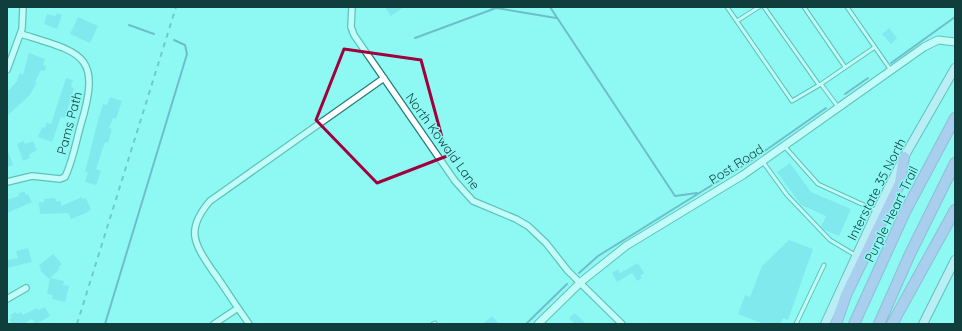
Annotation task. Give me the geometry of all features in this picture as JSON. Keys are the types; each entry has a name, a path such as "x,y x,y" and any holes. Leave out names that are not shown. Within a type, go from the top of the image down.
{"highway":[{"name":"Purple Heart Trail","path":"854,324 902,220 955,118"},
{"path":"836,324 846,295 900,184 904,157"},
{"path":"879,324 910,254 955,163"},
{"path":"892,324 955,210"}],"main road":[{"name":"Interstate 35 North","path":"824,324 904,157 955,68"},
{"path":"923,324 955,260"}],"street":[{"path":"7,70 21,34 24,20 23,7"},
{"name":"North Kowald Lane","path":"352,7 351,26 354,35 455,181 474,201 516,219 528,226 550,247 568,271 622,324"},
{"name":"Pams Path","path":"7,182 32,176 60,179 65,177 89,99 90,90 88,68 77,56 61,47 21,34"},
{"name":"Post Road","path":"538,324 580,282 626,246 763,162 924,47 938,40 955,42"},
{"path":"249,324 201,254 196,243 195,229 199,214 210,201 384,78"},
{"path":"7,299 26,288"},
{"path":"214,324 238,308"}],"lane":[{"path":"727,7 792,101 875,47"},
{"path":"737,21 759,7"},
{"path":"764,7 839,108"},
{"path":"804,7 845,67"},
{"path":"847,7 891,71"},
{"path":"785,147 818,184 877,211"},
{"path":"763,162 787,195 830,240 856,256"},
{"path":"796,324 824,265"}],"highlighted area":[{"path":"344,49 421,60 447,156 377,183 316,120"}],"building":[{"path":"385,7 404,7 391,16"},
{"path":"57,13 62,15 57,29 44,24 47,14 56,16"},
{"path":"78,17 98,26 90,43 70,34"},
{"path":"889,28 897,38 891,44 882,34"},
{"path":"29,53 45,59 43,65 46,66 45,71 41,70 35,82 37,83 29,96 7,116 7,92 18,80 20,73 23,75"},
{"path":"66,78 73,80 71,87 74,88 65,118 61,117 52,142 38,137 42,127 45,128 47,122 51,124"},
{"path":"110,97 122,101 116,119 113,118 109,128 112,129 108,143 105,142 96,169 101,171 96,185 85,182 88,172 85,172 103,104 107,105"},
{"path":"23,141 25,144 33,141 37,150 29,155 30,158 23,161 17,144"},
{"path":"7,149 13,165 7,167"},
{"path":"790,163 811,192 851,209 839,236 821,227 826,216 801,205 777,172"},
{"path":"24,191 26,195 28,194 32,202 7,213 7,200 19,196 18,194"},
{"path":"82,197 82,199 86,198 91,210 86,213 71,219 68,213 40,214 39,202 44,202 44,199 55,198 56,201 61,201 61,206"},
{"path":"789,240 813,249 788,320 783,318 780,324 764,324 738,314 745,295 750,297 762,266"},
{"path":"28,248 32,262 7,268 7,260 18,258 16,251"},
{"path":"53,254 62,264 58,268 60,269 49,279 40,270 41,268 39,265"},
{"path":"638,263 644,273 640,276 642,278 637,281 632,273 617,282 612,273 618,269 620,273"},
{"path":"50,278 64,281 63,285 69,286 65,302 52,299 53,295 47,294"},
{"path":"45,307 50,316 36,324 32,319 23,324 12,324 9,319 12,318 10,315 16,312 17,314 21,312 23,315 37,308 38,310"},
{"path":"575,313 586,324 575,324 569,318"},
{"path":"492,316 499,324 483,324"}],"waterway":[{"path":"490,7 556,18"},
{"path":"550,7 675,196 697,193"},
{"path":"415,38 496,8"},
{"path":"891,63 955,17"},
{"path":"129,25 154,34"},
{"path":"105,324 187,54 185,45 174,40"},
{"path":"845,94 868,78"},
{"path":"579,273 598,256 749,162 826,108"},
{"path":"526,324 567,284"}],"railway":[{"path":"77,324 176,7"}]}
